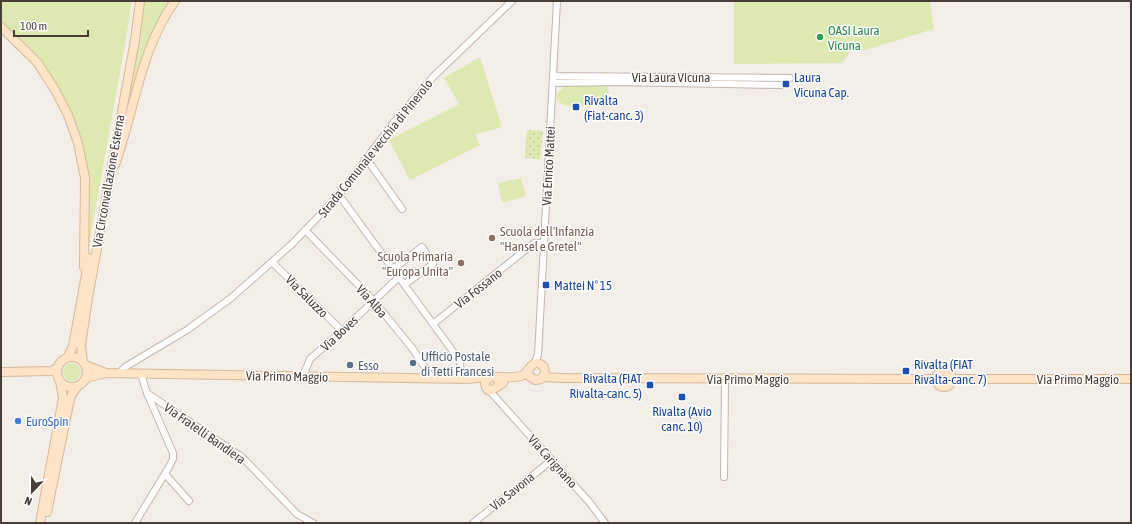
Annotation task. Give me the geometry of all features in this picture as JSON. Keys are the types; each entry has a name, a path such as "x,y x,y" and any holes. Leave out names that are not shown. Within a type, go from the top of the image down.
{"main road":[{"name":"Via Circonvallazione Esterna","path":"84,363 81,345 88,280 135,1"},
{"name":"Via Circonvallazione Esterna","path":"67,358 73,346 88,280 135,40 140,1"},
{"path":"106,191 125,139 139,84 150,49 161,24 175,1"},
{"path":"1,27 37,62 55,90 68,115 78,143 85,178 84,256 88,280"},
{"path":"1,372 52,371 67,358 76,358 84,363 87,372 84,382 77,387 72,394 69,404 45,523"},
{"name":"Via Primo Maggio","path":"84,363 106,374"},
{"path":"40,523 63,398 57,372 58,367"},
{"name":"Via Primo Maggio","path":"499,386 505,382 537,371"},
{"name":"Via Primo Maggio","path":"86,378 106,374 141,374 464,379 520,376 537,371 562,378 935,379"},
{"path":"945,371 951,374 952,379 951,384 944,388 937,384 935,379 938,373 945,371"},
{"path":"1,376 43,376 59,380 68,387 77,387"},
{"path":"492,377 498,381 499,386 495,390 492,390 487,387 486,380 492,377"},
{"name":"Via Primo Maggio","path":"464,379 487,387"},
{"name":"Via Primo Maggio","path":"952,379 1131,379"}],"street":[{"name":"Strada Comunale vecchia di Pinerolo","path":"118,374 125,367 187,330 231,298 272,262 339,194 366,158 434,76 512,1"},
{"name":"Via Enrico Mattei","path":"537,371 557,1"},
{"name":"Via Laura Vicuna","path":"553,76 790,78"},
{"name":"Via Laura Vicuna","path":"553,83 615,82 781,85"},
{"path":"366,158 402,209"},
{"path":"339,194 460,361 464,379"},
{"name":"Via Alba","path":"305,230 373,300 412,348 432,378"},
{"name":"Via Fossano","path":"433,324 534,243 544,243"},
{"path":"393,269 422,247 433,264 404,284"},
{"name":"Via Saluzzo","path":"272,262 342,331"},
{"name":"Via Boves","path":"302,376 310,359 342,331 399,276"},
{"path":"135,523 173,459 173,453 147,393 141,374"},
{"path":"724,477 725,378"},
{"path":"499,386 497,392 499,401"},
{"name":"Via Carignano","path":"487,387 552,460 605,523"},
{"name":"Via Fratelli Bandiera","path":"147,393 242,457 296,514 313,523"},
{"name":"Via Savona","path":"473,523 552,460"},
{"path":"165,474 189,501"}],"green space":[{"path":"1,1 132,1 88,250 82,142 72,114 58,88 40,60 1,22"},
{"path":"144,1 170,1 125,128 122,126"},
{"name":"OASI Laura Vicuna","path":"734,1 930,1 934,29 862,51 861,45 855,46 842,63 734,64"},
{"path":"480,57 502,127 475,134 480,145 410,180 389,140 459,104 444,78"},
{"path":"567,85 608,85 608,99 604,103 593,106 580,107 564,105 557,99 557,93"},
{"path":"527,130 543,131 540,159 525,158"},
{"path":"521,178 526,196 502,203 498,183"},
{"path":"72,363 78,366 81,372 78,378 72,381 66,378 63,372 66,366"}],"place":[{"name":"OASI Laura Vicuna","path":"820,37"},
{"name":"Laura Vicuna Cap.","path":"786,84"},
{"name":"Rivalta (Fiat-canc. 3)","path":"576,107"},
{"name":"Scuola dell'Infanzia \"Hansel e Gretel\"","path":"492,238"},
{"name":"Scuola Primaria \"Europa Unita\"","path":"461,263"},
{"name":"Mattei N° 15","path":"546,285"},
{"name":"Ufficio Postale di Tetti Francesi","path":"413,363"},
{"name":"Esso","path":"350,365"},
{"name":"Rivalta (FIAT Rivalta-canc. 7)","path":"906,371"},
{"name":"Rivalta (FIAT Rivalta-canc. 5)","path":"650,385"},
{"name":"Rivalta (Avio canc. 10)","path":"682,397"},
{"name":"EuroSpin","path":"18,421"}]}
